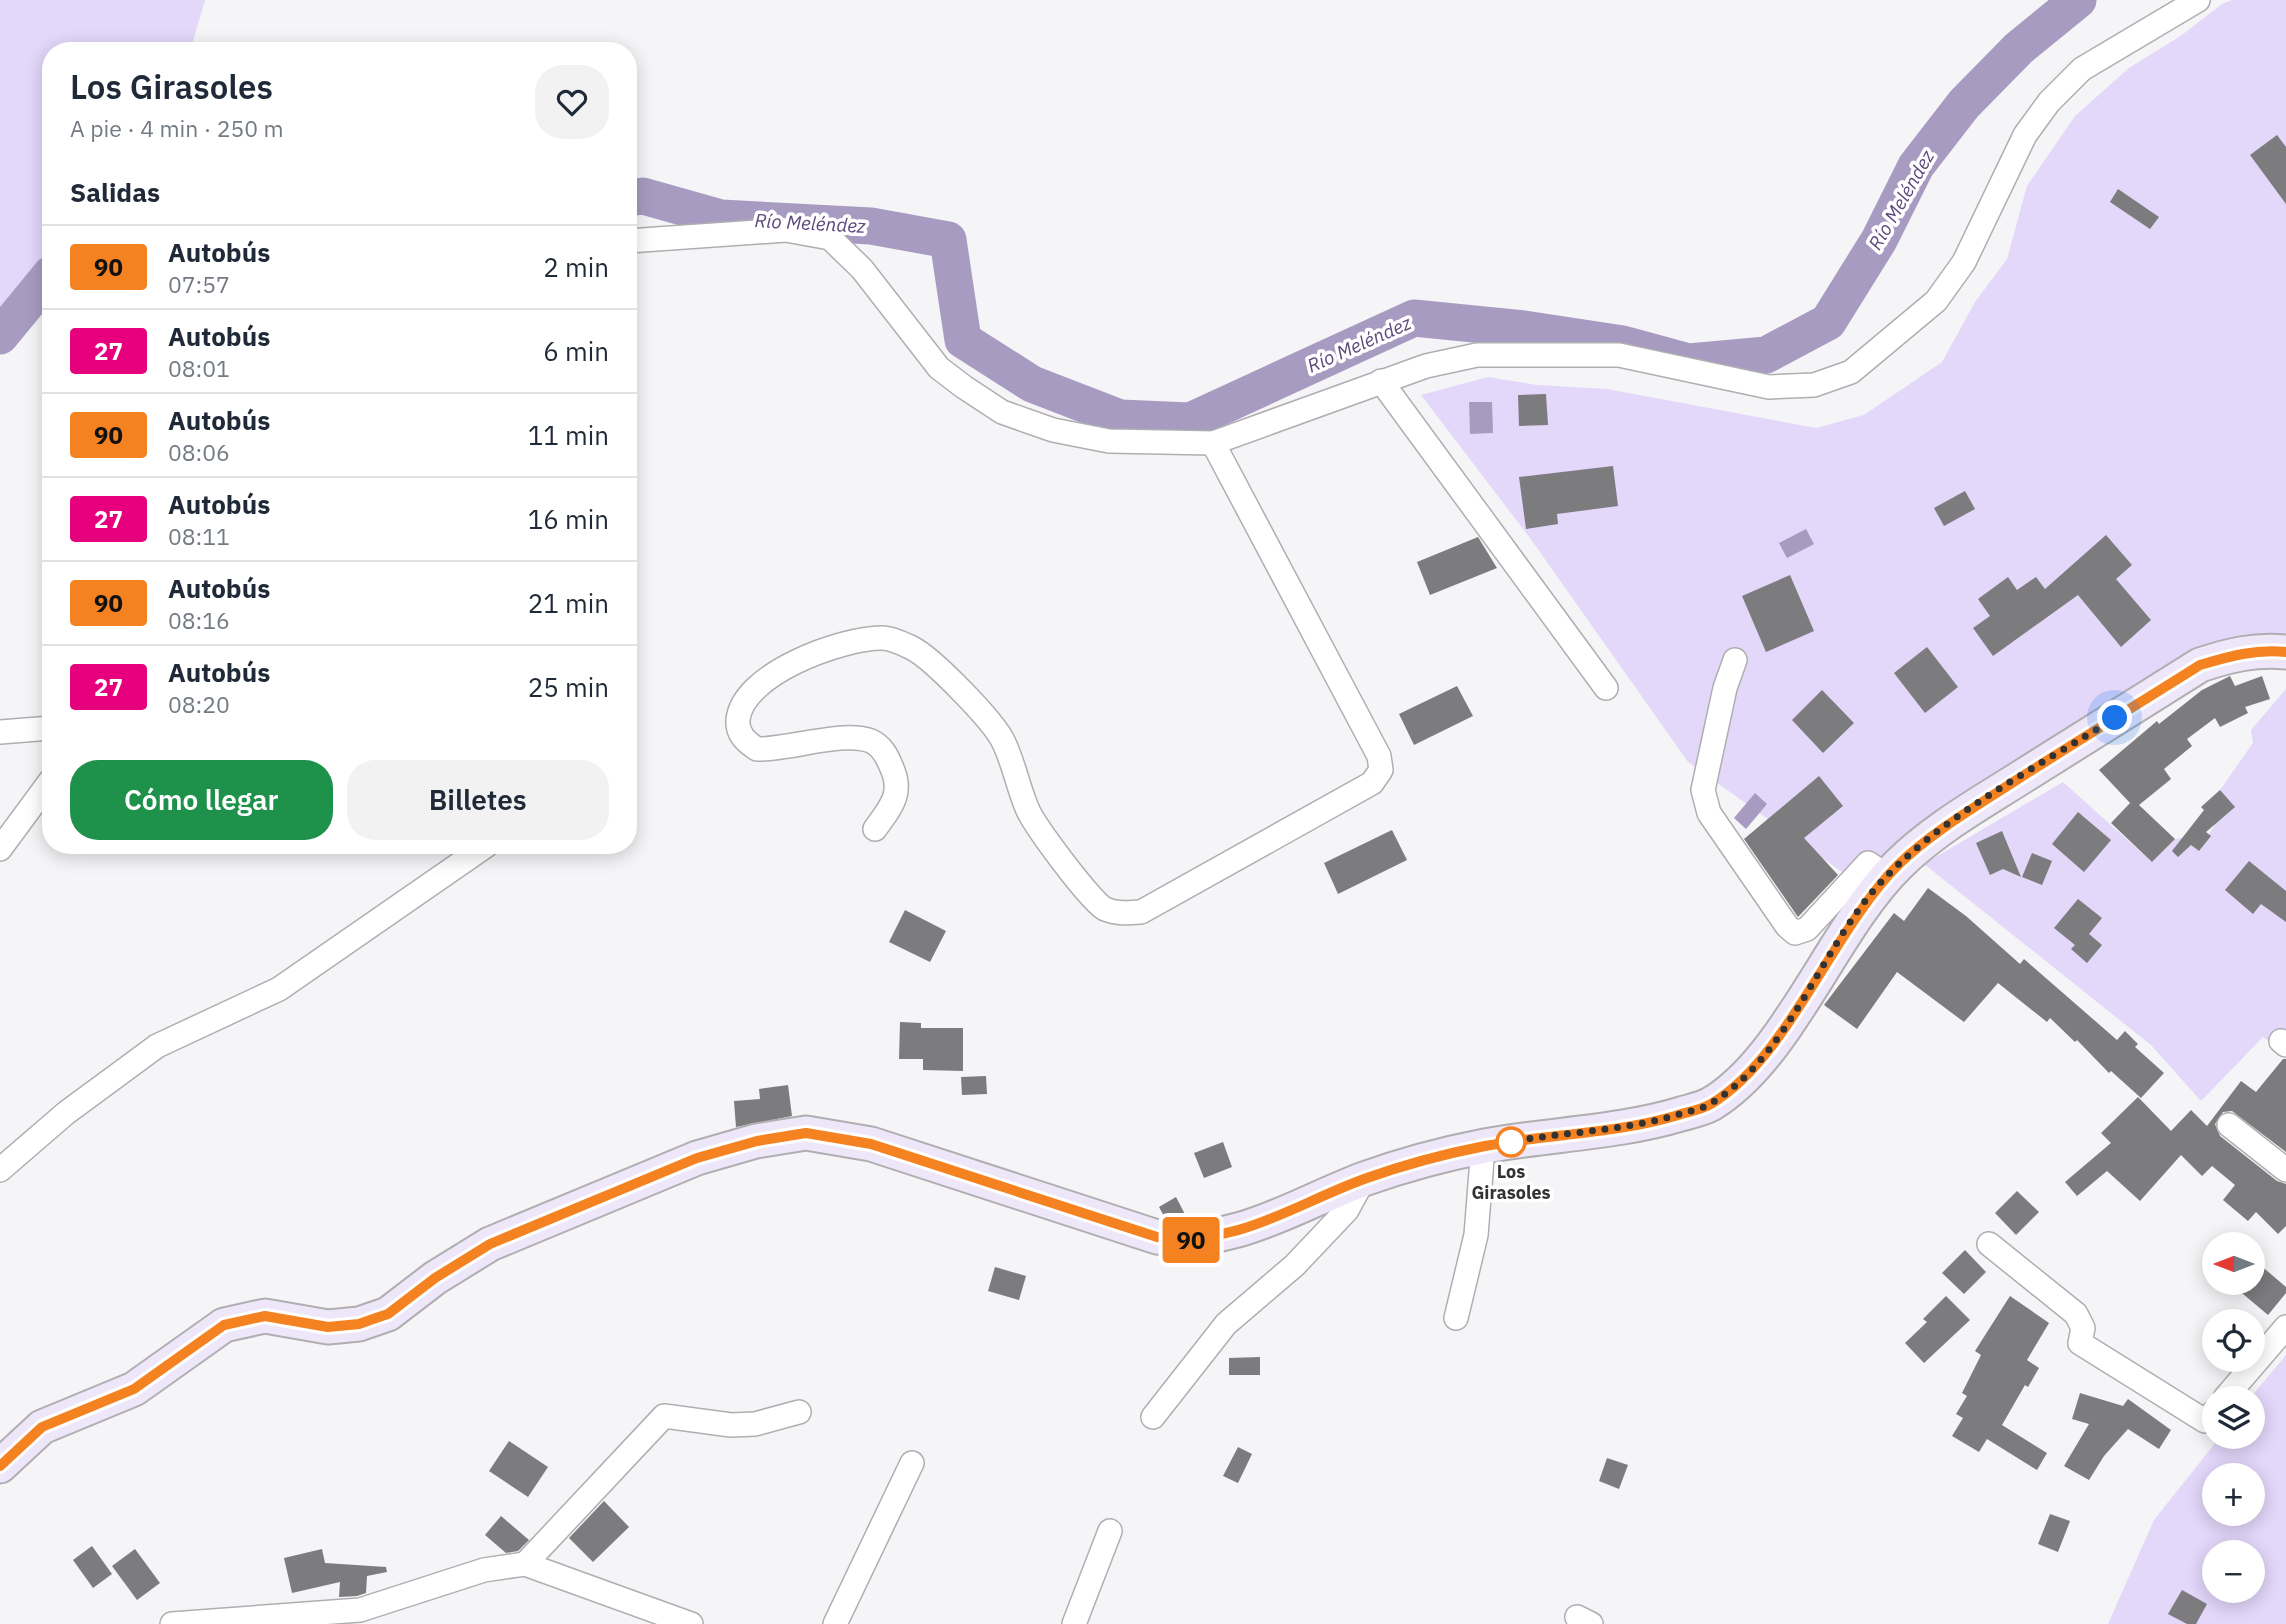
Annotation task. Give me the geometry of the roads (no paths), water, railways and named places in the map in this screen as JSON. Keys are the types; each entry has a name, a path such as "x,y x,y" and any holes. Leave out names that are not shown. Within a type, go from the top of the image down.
{"street":[{"path":"637,240 786,230 830,238 862,269 939,368 1002,412 1053,430 1108,442 1213,443 1426,366 1477,355 1619,355 1769,387 1814,385 1851,372 1936,301 1964,262 2025,135 2049,102 2082,69 2198,0"},
{"path":"1381,381 1606,688"},
{"path":"875,829 893,804 897,779 885,752 873,742 856,738 757,749 745,742 738,725 739,707 749,692 790,665 849,642 884,638 914,648 987,716 1004,742 1027,811 1038,830 1101,908 1119,914 1141,912 1372,783 1381,770 1379,756 1213,443"},
{"path":"0,1466 42,1427 134,1389 224,1325 265,1316 328,1327 359,1324 388,1314 435,1278 490,1244 697,1158 757,1141 806,1133 871,1144 1157,1237 1188,1241 1224,1236 1254,1226 1364,1179 1429,1159 1483,1147 1651,1123 1709,1106 1738,1084 1774,1041 1862,906 1901,862 1963,814 2200,665 2236,653 2265,650 2286,652"},
{"path":"1735,660 1708,764 1704,799 1709,813 1779,915 1791,930 1801,933 1829,908 1868,863 1887,877"},
{"path":"0,732 42,729"},
{"path":"0,849 42,791"},
{"path":"0,1170 66,1113 157,1046 279,989 474,854"},
{"path":"2229,1125 2286,1170"},
{"path":"1456,1318 1476,1236 1483,1147"},
{"path":"1153,1417 1226,1324 1295,1265 1346,1210 1364,1179"},
{"path":"1989,1244 2076,1314 2083,1328 2080,1343 2202,1419"},
{"path":"2235,1386 2286,1327"},
{"path":"525,1564 664,1416 732,1425 755,1424 799,1412"},
{"path":"835,1624 912,1463"},
{"path":"1074,1624 1110,1531"},
{"path":"172,1624 360,1610 484,1570 525,1564 691,1624"}],"waterway":[{"name":"Río Meléndez","path":"637,197 643,196 721,218 871,226 948,240 963,340 1032,384 1120,418 1190,421 1414,318 1524,329 1623,344 1689,362 1766,355 1828,322 1879,240 1916,166 1964,104 2019,48 2078,0"},
{"name":"Río Meléndez","path":"0,336 42,285"}],"place":[{"name":"Los Girasoles","path":"1511,1142"}]}
